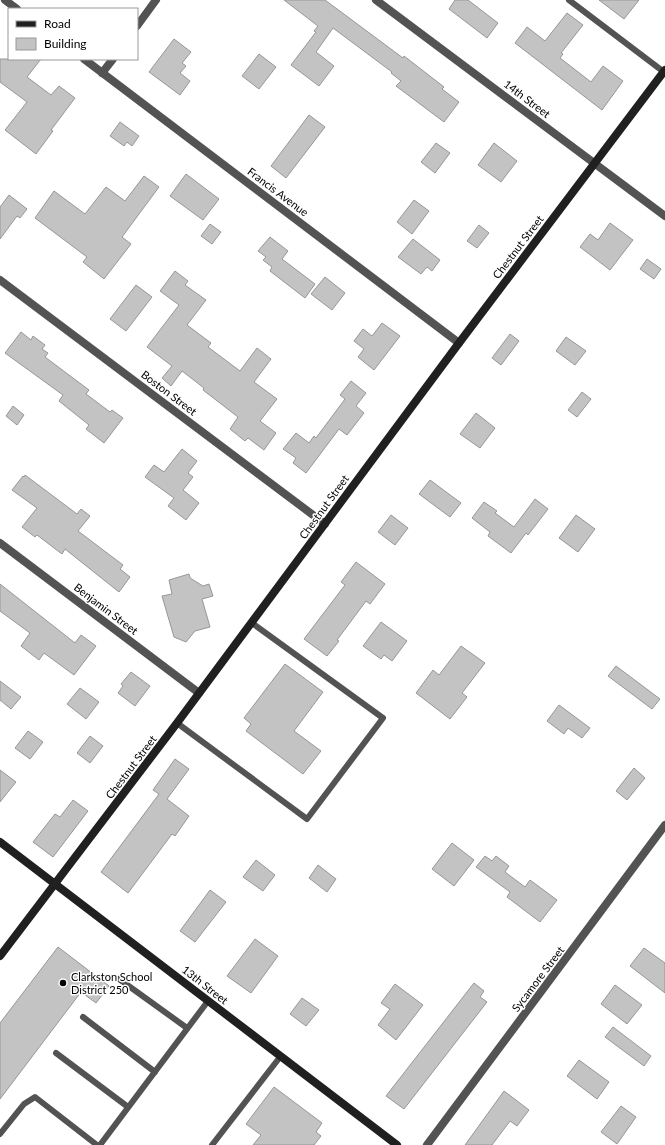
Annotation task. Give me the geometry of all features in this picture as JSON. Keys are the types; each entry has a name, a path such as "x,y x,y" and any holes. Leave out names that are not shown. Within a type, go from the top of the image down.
{"street":[{"path":"5,0 16,8"},
{"path":"138,25 156,0"},
{"name":"14th Street","path":"376,0 665,216"},
{"name":"Francis Avenue","path":"85,60 459,343"},
{"path":"102,73 112,60"},
{"name":"Chestnut Street","path":"0,956 178,723 459,343 664,71"},
{"name":"Boston Street","path":"0,280 325,524"},
{"name":"Benjamin Street","path":"0,543 199,694"},
{"name":"Sycamore Street","path":"427,1145 665,825"},
{"name":"13th Street","path":"0,842 397,1145"}],"lane":[{"path":"569,0 664,71"},
{"path":"178,723 307,819 379,724 383,718 252,623"},
{"path":"119,979 187,1028"},
{"path":"0,1134 24,1104 34,1097 98,1145 208,1001"},
{"path":"83,1017 154,1072"},
{"path":"56,1053 128,1107"},
{"path":"212,1145 280,1056"}],"building":[{"path":"284,0 325,0 403,58 404,56 444,87 442,89 459,102 444,122 396,86 401,81 391,73 392,72 333,28 316,52 334,66 319,86 291,65 316,32 314,31 318,26"},
{"path":"455,0 468,0 498,23 487,38 449,9"},
{"path":"599,0 639,0 624,19"},
{"path":"567,13 583,25 561,53 563,54 560,58 591,82 603,66 623,81 602,110 515,43 527,27 545,41"},
{"path":"174,39 191,52 182,63 186,66 180,73 190,81 180,95 149,72"},
{"path":"259,54 276,67 259,89 242,76"},
{"path":"0,59 40,60 27,77 51,95 59,86 75,98 51,130 53,131 36,154 5,130 27,102 0,82"},
{"path":"309,115 325,127 286,178 271,166"},
{"path":"120,122 139,136 132,146 127,142 124,146 110,136"},
{"path":"436,143 450,153 435,173 421,162"},
{"path":"494,143 517,161 501,182 478,165"},
{"path":"186,174 219,199 203,220 170,196"},
{"path":"144,176 159,187 122,237 131,244 104,279 83,262 87,257 35,218 54,191 85,214 106,187 125,201"},
{"path":"9,195 27,209 20,218 17,216 0,239 0,207"},
{"path":"414,200 429,211 412,234 397,222"},
{"path":"610,223 633,240 610,270 580,247 590,234 598,240"},
{"path":"210,224 221,232 212,244 201,236"},
{"path":"479,225 489,233 477,248 467,241"},
{"path":"270,237 288,251 282,259 315,284 305,298 270,271 272,267 263,260 266,257 258,251"},
{"path":"413,239 440,260 432,271 427,267 421,274 398,257"},
{"path":"647,259 661,269 654,279 640,269"},
{"path":"175,271 188,281 185,285 206,300 187,325 211,343 208,347 240,371 257,348 271,359 254,382 277,399 260,421 276,433 264,450 248,438 245,441 230,429 238,417 203,390 204,388 182,371 171,386 162,378 172,366 147,347 179,305 160,291"},
{"path":"325,277 345,293 332,310 311,294"},
{"path":"136,285 152,297 126,331 110,319"},
{"path":"382,323 400,336 374,370 358,357 364,349 354,341 363,329 372,336"},
{"path":"21,332 31,340 33,336 45,345 42,349 48,353 45,357 89,390 86,394 110,412 112,410 123,418 104,443 86,429 89,425 59,401 63,395 5,353"},
{"path":"510,334 519,341 501,365 492,358"},
{"path":"566,337 586,351 575,365 556,351"},
{"path":"351,381 366,393 356,406 364,413 347,435 339,429 306,473 293,463 296,458 283,449 296,433 309,443 314,436 316,438 345,399 340,395"},
{"path":"582,392 591,399 577,417 568,410"},
{"path":"13,406 24,415 17,425 6,416"},
{"path":"476,413 495,428 480,448 460,434"},
{"path":"182,449 197,461 188,473 193,477 183,490 199,503 186,520 168,506 174,498 145,477 154,465 164,472"},
{"path":"25,475 77,514 81,509 90,516 78,531 123,565 120,569 130,577 119,592 65,549 62,554 37,535 35,537 22,527 37,508 12,490"},
{"path":"430,480 461,503 450,517 419,494"},
{"path":"535,499 548,509 528,535 526,533 511,553 488,536 490,532 472,518 484,502 497,511 495,513 514,527"},
{"path":"391,515 408,528 395,545 378,532"},
{"path":"576,515 595,529 578,552 559,538"},
{"path":"356,562 385,584 370,604 366,601 327,656 304,639 345,585 341,582"},
{"path":"189,574 190,578 203,586 209,584 213,596 202,599 210,627 195,631 186,642 174,637 162,596 172,594 169,580"},
{"path":"0,584 75,643 81,635 96,646 74,675 44,653 39,660 21,646 30,633 0,611"},
{"path":"381,622 407,641 392,661 384,655 381,659 363,646"},
{"path":"461,646 485,663 462,693 467,697 450,719 416,693 433,670 439,675"},
{"path":"285,664 323,692 294,731 321,751 303,774 246,731 251,724 244,718"},
{"path":"616,666 660,699 652,709 608,676"},
{"path":"131,672 150,686 135,706 118,693 123,686 121,684"},
{"path":"0,681 21,697 11,709 0,700"},
{"path":"80,688 99,702 86,719 67,704"},
{"path":"559,705 590,728 582,738 568,728 564,734 547,721"},
{"path":"28,731 43,742 30,759 15,748"},
{"path":"90,736 103,746 90,763 77,753"},
{"path":"175,759 189,769 167,799 189,816 175,836 172,834 128,893 101,872 159,794 153,790"},
{"path":"634,768 645,778 627,800 616,791"},
{"path":"0,770 16,782 0,802"},
{"path":"73,800 88,811 53,857 33,842 55,814 60,817"},
{"path":"452,843 474,860 454,886 432,869"},
{"path":"485,856 492,861 496,856 509,866 505,872 525,887 530,880 557,900 540,922 507,897 510,892 476,867"},
{"path":"256,860 275,875 263,891 243,877"},
{"path":"318,865 336,879 327,892 309,878"},
{"path":"210,890 226,902 195,942 180,931"},
{"path":"255,939 278,956 251,993 227,976"},
{"path":"58,947 109,986 96,1003 81,992 0,1099 0,1023"},
{"path":"644,948 665,963 665,993 630,966"},
{"path":"474,983 484,991 480,997 487,1002 404,1109 386,1096"},
{"path":"395,984 423,1005 396,1040 378,1025 390,1009 381,1003"},
{"path":"615,985 642,1005 627,1024 601,1004"},
{"path":"302,998 319,1010 306,1026 290,1014"},
{"path":"613,1027 651,1056 644,1066 605,1037"},
{"path":"579,1060 609,1082 597,1099 567,1076"},
{"path":"274,1087 322,1123 316,1132 321,1136 314,1145 253,1145 261,1135 246,1124"},
{"path":"504,1091 529,1110 517,1126 510,1121 492,1145 465,1145"},
{"path":"621,1106 636,1117 617,1144 601,1132"}],"place":[{"name":"Clarkston School District 250","path":"63,983"}]}
